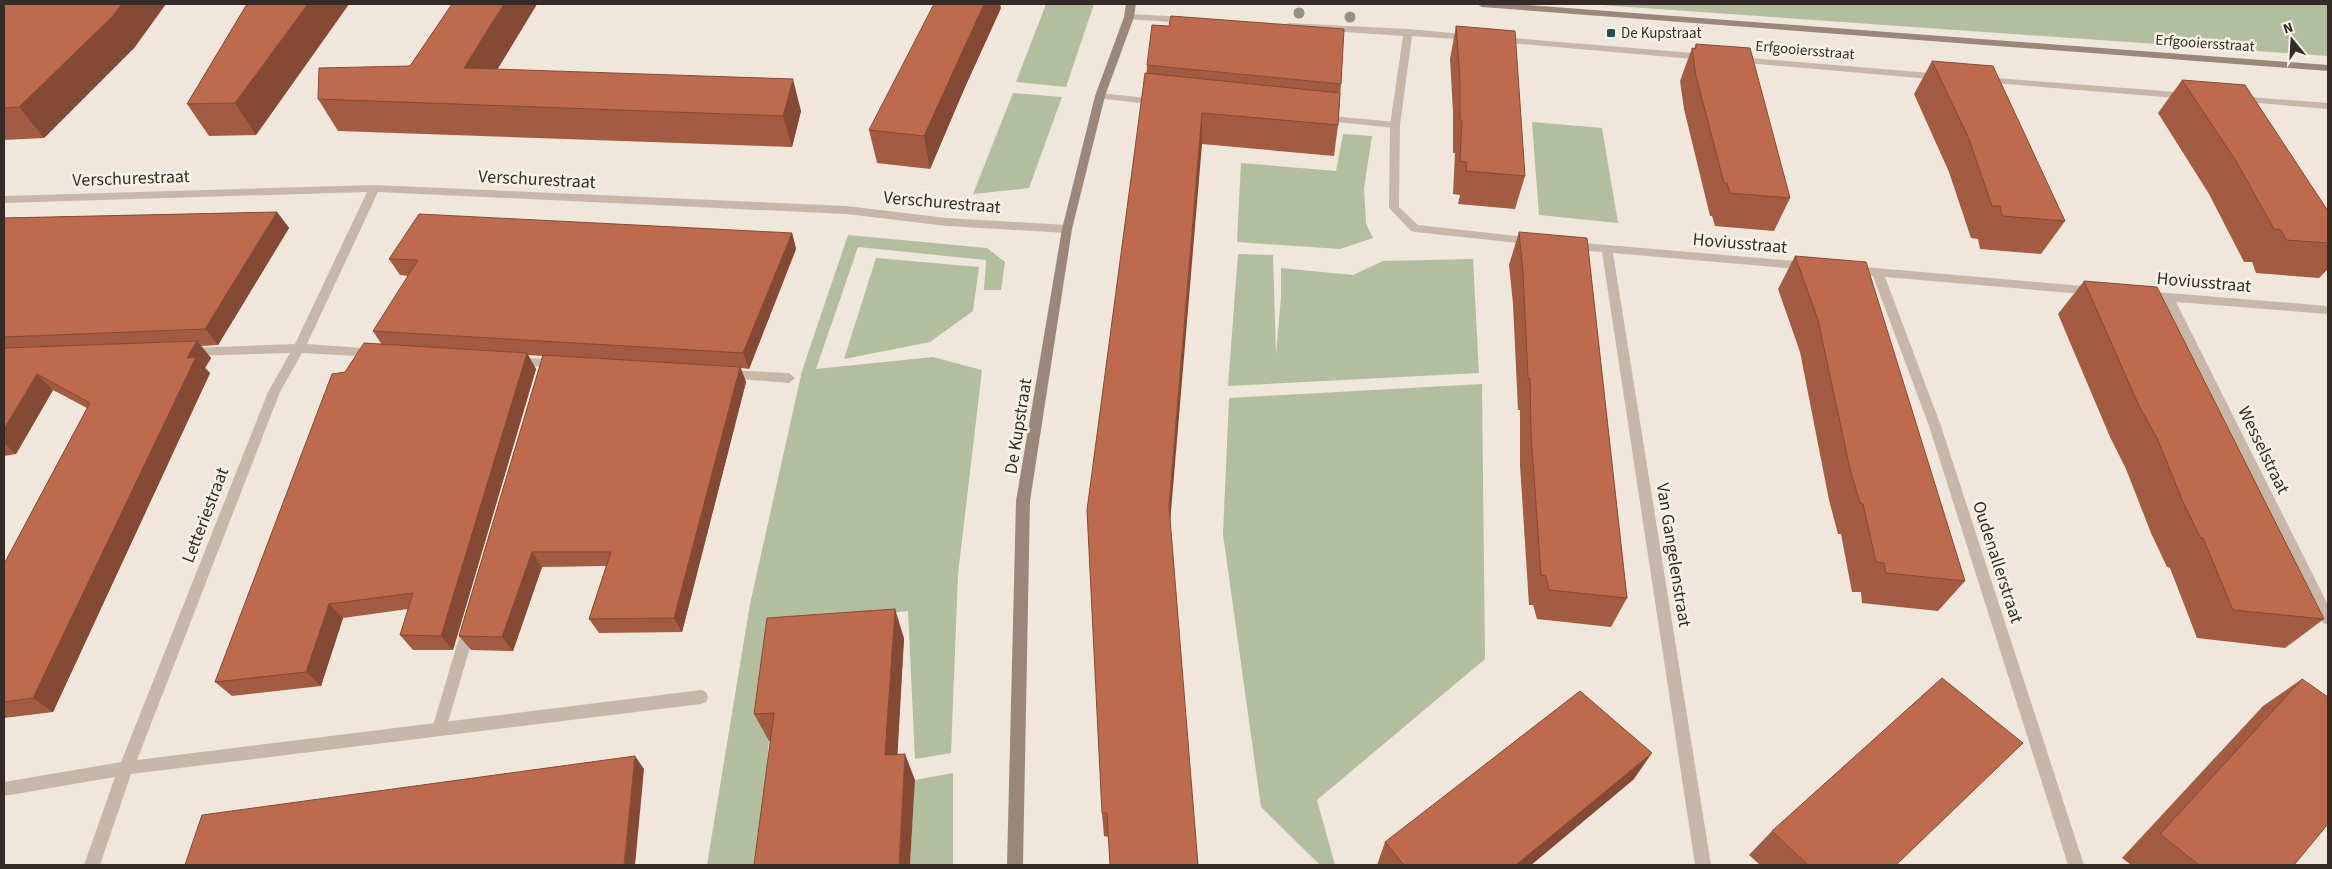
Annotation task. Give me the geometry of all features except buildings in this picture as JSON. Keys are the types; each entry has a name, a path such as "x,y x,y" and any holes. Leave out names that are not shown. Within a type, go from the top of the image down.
{"street":[{"name":"De Kupstraat","path":"1015,865 1024,501 1067,229 1100,96 1129,17 1131,4"},
{"name":"Erfgooiersstraat","path":"1482,4 2328,68"},
{"path":"1129,17 1199,21"},
{"name":"Erfgooiersstraat","path":"1278,25 1486,38 1948,77"},
{"path":"1408,32 1395,125 1394,208 1415,228 1544,243"},
{"path":"1977,80 2202,97"},
{"path":"1100,96 1169,103"},
{"path":"2232,99 2328,106"},
{"path":"1307,117 1395,125"},
{"name":"Verschurestraat","path":"4,199 374,188 846,210 947,222 1067,229"},
{"name":"Letteriestraat","path":"92,865 126,768 274,392 298,348 374,188"},
{"name":"Hoviusstraat","path":"1562,245 1820,267"},
{"name":"Van Gangelenstraat","path":"1607,250 1703,865"},
{"path":"1839,269 2109,292"},
{"name":"Oudenallerstraat","path":"1878,273 1935,426 2076,865"},
{"name":"Hoviusstraat","path":"2129,294 2328,310"},
{"name":"Wesselstraat","path":"2168,297 2328,619"},
{"path":"181,352 298,348 388,354"},
{"path":"506,361 544,368 575,365"},
{"path":"712,373 785,377"},
{"path":"439,730 472,617"},
{"path":"4,789 126,768 702,697"}],"green space":[{"path":"1046,4 1094,4 1066,87 1016,82"},
{"path":"1586,4 2328,4 2328,56"},
{"path":"1013,93 1062,97 1029,188 973,194"},
{"path":"1532,122 1602,128 1618,223 1539,215"},
{"path":"1343,134 1372,136 1364,188 1366,224 1373,238 1340,249 1237,242 1241,163 1336,171"},
{"path":"848,235 987,248 1005,262 1001,290 984,290 986,260 858,247 816,369 933,357 982,370 958,574 951,753 915,759 908,611 783,625 769,741 758,865 707,865 750,604 802,371"},
{"path":"1238,254 1273,255 1276,354 1281,297 1281,268 1353,275 1383,261 1473,259 1479,373 1228,386"},
{"path":"876,258 979,267 973,311 930,342 844,359"},
{"path":"1482,384 1485,659 1317,800 1335,865 1320,865 1261,807 1223,534 1229,398"},
{"path":"953,773 953,865 910,865 915,780"}],"place":[{"name":"De Kupstraat","path":"1611,33"}]}
